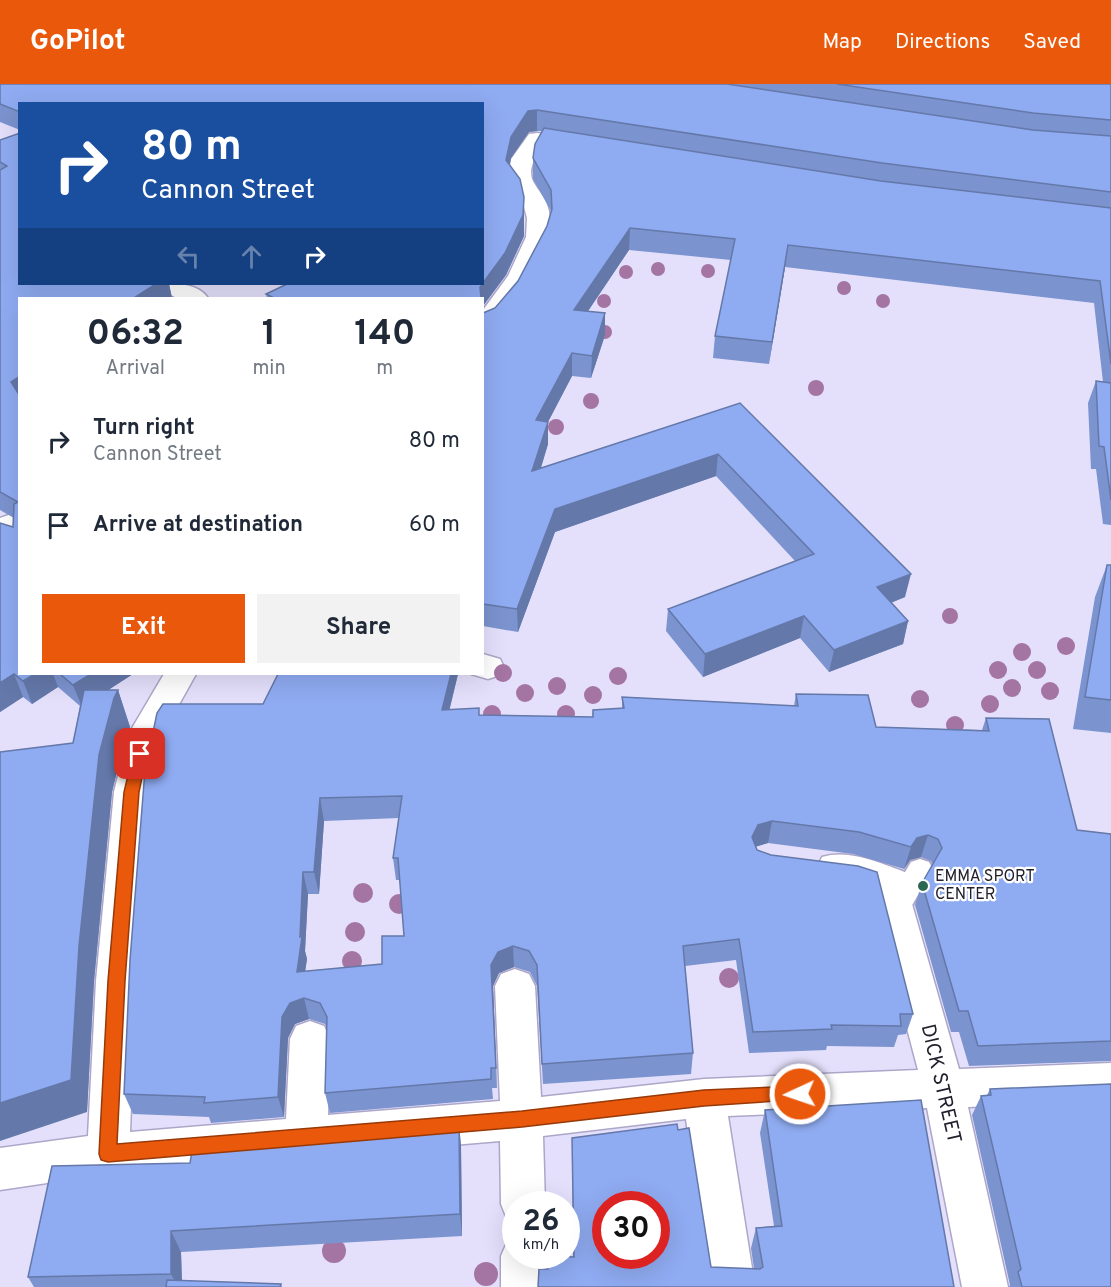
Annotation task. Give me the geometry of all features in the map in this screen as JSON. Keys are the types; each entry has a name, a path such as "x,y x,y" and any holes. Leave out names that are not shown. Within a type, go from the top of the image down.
{"street":[{"path":"484,325 525,271 537,244 537,209 528,189 520,182 520,162 537,139 605,148"},
{"path":"169,285 194,297"},
{"path":"108,1154 116,981 132,792 145,735 179,675"},
{"name":"DICK STREET","path":"799,864 853,871 905,888 943,1087 985,1287"},
{"path":"515,986 522,1119 523,1191"},
{"path":"306,1135 310,1039"},
{"path":"0,1169 108,1154 205,1148 306,1135 522,1119 704,1098 1111,1082"},
{"path":"704,1098 732,1287"},
{"path":"524,1269 524,1287"}],"building":[{"path":"0,84 727,84 1033,130 1111,136 1111,192 882,163 537,110 528,111 511,137 506,160 520,179 524,197 523,215 505,253 484,282 484,102 18,102 18,111 0,104"},
{"path":"837,84 1111,84 1111,120 1033,113"},
{"path":"544,128 881,181 1111,208 1111,364 1100,281 788,245 772,342 715,336 735,239 630,228 574,310 605,313 592,356 572,353 536,420 548,422 532,471 740,403 911,574 877,587 908,621 834,650 804,616 705,654 668,609 814,554 718,454 555,509 517,609 484,604 484,313 495,308 518,281 547,226 552,209 551,190 533,158 535,144"},
{"path":"18,134 18,285 154,285 136,297 18,297 18,377 11,382 18,393 18,502 0,492 0,170 7,166 0,162 0,140"},
{"path":"285,285 482,285 480,287 481,297 272,297 266,294"},
{"path":"1096,381 1111,383 1111,500 1104,447 1099,446"},
{"path":"18,502 18,675 33,675 23,681 14,674 0,683 0,523 13,527 14,504"},
{"path":"1107,565 1111,565 1111,700 1085,697"},
{"path":"61,675 89,675 73,685"},
{"path":"278,675 451,675 442,710 479,708 479,715 593,717 593,710 624,708 622,697 798,706 796,694 868,695 876,727 989,731 986,718 1049,719 1077,830 1111,834 1111,1041 978,1046 968,1011 959,1011 922,883 942,848 938,839 928,835 917,838 911,847 859,832 772,821 758,825 752,837 757,850 771,855 858,866 877,872 913,1014 900,1014 901,1026 831,1025 832,1029 753,1032 739,939 683,946 693,1053 542,1064 537,965 529,951 513,946 498,952 491,965 496,1068 491,1068 491,1079 325,1093 327,1017 320,1003 304,998 290,1003 282,1017 278,1097 204,1103 205,1097 124,1094 130,960 145,770 157,713 163,704 263,704","holes":["402,796 393,858 398,858 404,936 382,936 382,964 297,972 302,937 300,937 303,872 314,872 320,798"]},
{"path":"84,690 118,690 99,755 79,946 71,1080 0,1103 0,752 73,743"},
{"path":"1111,1084 1111,1287 1022,1287 1018,1272 1021,1269 981,1096 991,1095 990,1089"},
{"path":"921,1100 954,1287 538,1287 539,1269 580,1269 580,1191 573,1191 572,1138 677,1124 678,1130 689,1128 711,1267 760,1269 763,1267 756,1228 782,1226 765,1110"},
{"path":"459,1123 460,1214 171,1231 171,1274 28,1277 52,1166 190,1163 193,1145"},
{"path":"167,1280 281,1284 280,1287 166,1287"}],"place":[{"name":"EMMA SPORT CENTER","path":"923,886"}],"route":[{"path":"140,754 132,792 116,981 108,1154 205,1148 306,1135 522,1119 704,1098 800,1094"}]}
